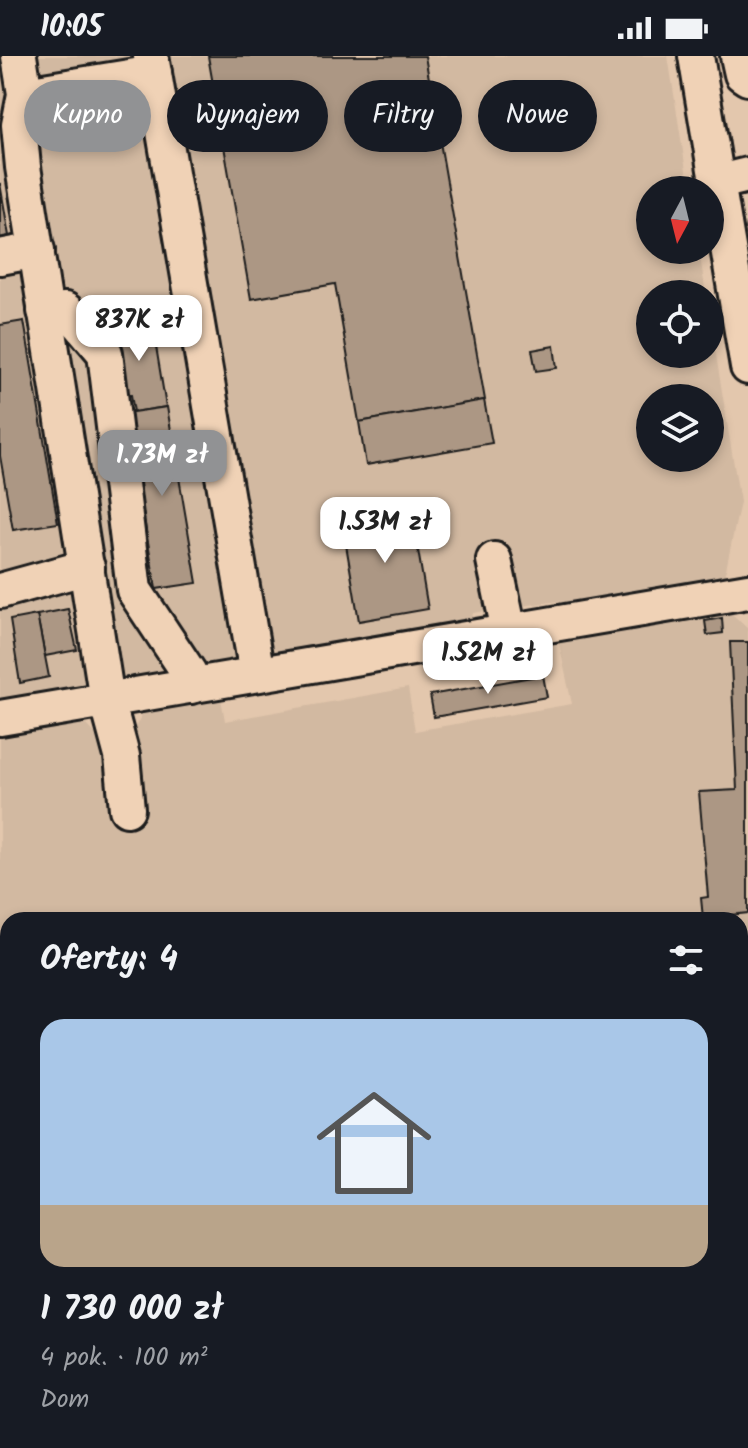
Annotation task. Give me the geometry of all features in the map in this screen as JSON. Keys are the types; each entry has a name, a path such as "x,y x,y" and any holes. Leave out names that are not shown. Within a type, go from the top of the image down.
{"street":[{"path":"19,56 24,88"},
{"path":"696,56 734,178 748,367"},
{"path":"738,56 742,74 748,78"},
{"path":"84,80 152,64 257,674"},
{"path":"24,99 19,125 23,167 107,700 122,756 127,809"},
{"path":"0,257 37,250"},
{"path":"45,311 65,310 105,353 134,590 189,673 191,686"},
{"path":"494,560 509,631"},
{"path":"0,591 87,567"},
{"path":"0,718 748,591"}],"shaded area":[{"path":"0,56 668,56 687,176 636,176 636,264 701,264 704,280 636,280 636,368 718,368 721,384 636,384 636,472 724,472 724,404 740,502 724,579 566,607 561,601 473,613 471,624 0,702"},
{"path":"729,611 748,629 748,912 0,912 0,732 73,719 88,726 99,738 106,757 135,752 133,731 145,709 221,698 225,721 408,688 415,731 572,704 558,639"}],"building":[{"path":"208,56 425,56 429,80 344,80 344,152 442,152 485,400 359,422 335,284 251,299 225,152 328,152 328,80 212,80"},
{"path":"0,183 10,242 0,244"},
{"path":"151,316 166,407 134,412 131,395 124,396 112,322"},
{"path":"24,321 58,523 13,530 0,456 0,325"},
{"path":"554,346 557,368 536,371 532,350"},
{"path":"484,400 492,443 366,465 359,422"},
{"path":"167,407 197,583 156,589 126,413"},
{"path":"411,509 428,609 359,621 342,521"},
{"path":"68,609 77,650 45,656 37,615"},
{"path":"37,615 49,677 20,683 10,620"},
{"path":"722,618 723,633 707,635 705,621"},
{"path":"730,642 748,642 748,912 702,912 701,898 708,897 699,792 737,790"},
{"path":"543,675 547,697 434,717 430,695"}]}
